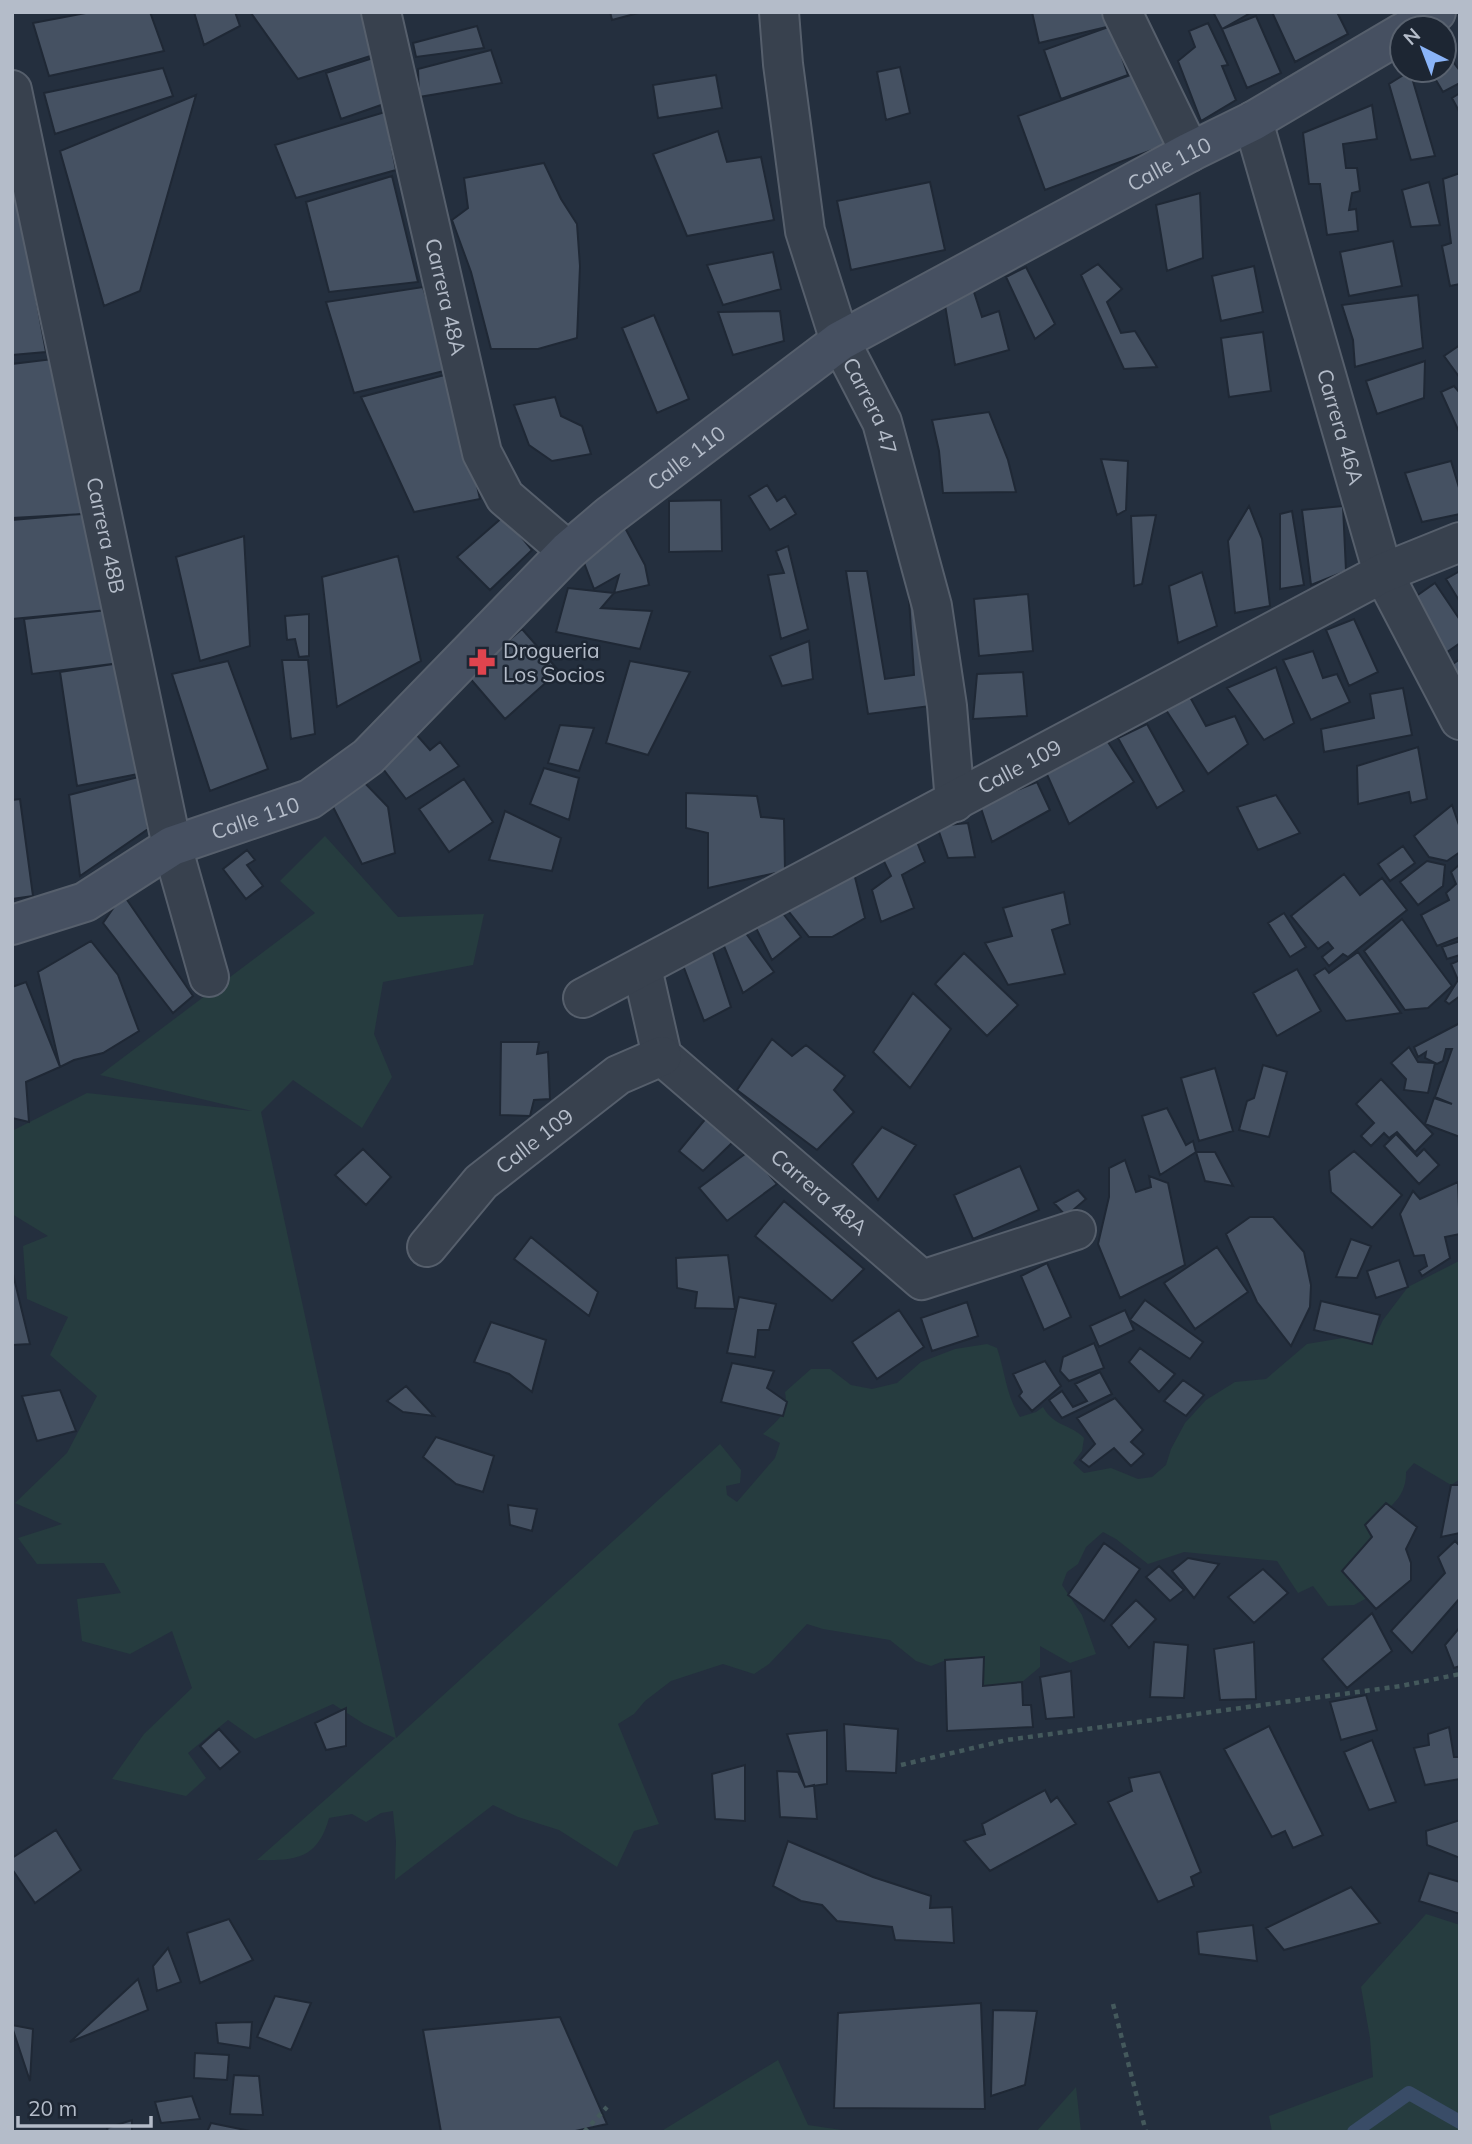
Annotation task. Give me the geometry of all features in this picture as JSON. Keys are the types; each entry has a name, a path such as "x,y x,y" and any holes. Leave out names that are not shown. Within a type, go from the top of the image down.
{"street":[{"name":"Carrera 48A","path":"380,12 482,453 505,497 568,551"},
{"name":"Carrera 47","path":"779,12 783,64 805,231 840,341 882,422 932,606 947,706 955,802"},
{"path":"1122,12 1189,152"},
{"name":"Calle 110","path":"12,925 85,902 172,846 310,799 368,757 568,551 609,516 840,341 1189,152 1253,121 1388,41"},
{"name":"Carrera 48B","path":"12,90 172,846 209,977"},
{"name":"Carrera 46A","path":"1253,121 1383,573 1460,720"},
{"name":"Calle 109","path":"583,998 1383,573 1460,542"},
{"path":"642,968 662,1056"},
{"name":"Carrera 48A","path":"662,1056 922,1280 1076,1230"},
{"name":"Calle 109","path":"427,1247 481,1182 618,1075 662,1056"}],"path":[{"path":"901,1765 1007,1740 1401,1686 1460,1674"},
{"path":"1113,2004 1146,2132"},
{"path":"584,2132 607,2107"}],"green space":[{"path":"325,836 398,917 484,914 473,965 383,982 374,1034 392,1077 362,1128 293,1080 261,1112 396,1738 720,1444 741,1470 740,1483 726,1486 727,1495 737,1502 775,1458 780,1443 763,1434 783,1411 785,1392 811,1369 830,1369 851,1385 872,1389 897,1383 921,1362 955,1349 987,1344 997,1348 1009,1392 1020,1417 1043,1407 1057,1422 1084,1438 1082,1451 1073,1463 1084,1473 1111,1468 1138,1479 1152,1477 1166,1465 1185,1423 1206,1400 1235,1382 1266,1379 1307,1344 1343,1338 1372,1343 1383,1320 1408,1287 1459,1261 1460,1258 1460,1479 1451,1485 1414,1463 1406,1472 1399,1497 1366,1525 1372,1537 1342,1571 1367,1598 1354,1605 1328,1606 1313,1586 1298,1593 1277,1561 1184,1552 1148,1564 1103,1532 1086,1547 1078,1564 1067,1572 1062,1585 1082,1615 1096,1654 1070,1663 1040,1646 1040,1667 1022,1682 983,1686 983,1657 946,1660 931,1666 916,1661 890,1640 807,1624 769,1664 754,1674 723,1664 671,1681 645,1701 634,1714 618,1724 659,1824 634,1831 617,1867 559,1830 518,1817 493,1805 395,1880 396,1841 393,1811 381,1813 366,1822 352,1814 329,1818 318,1842 303,1855 283,1860 257,1860 395,1738 364,1724 333,1704 255,1739 228,1720 188,1753 206,1778 186,1796 112,1779 144,1734 192,1688 172,1631 130,1654 82,1641 77,1599 121,1593 104,1563 37,1564 18,1538 62,1524 15,1503 67,1453 97,1396 50,1355 68,1317 27,1299 23,1246 48,1236 12,1214 12,1131 87,1093 252,1111 100,1075 315,913 280,881"},
{"path":"1426,1914 1460,1925 1460,2132 1272,2132 1269,2116 1373,2077 1370,2038 1361,1987"},
{"path":"778,2060 808,2125 855,2132 660,2132"},
{"path":"1076,2087 1081,2132 1036,2132"}],"building":[{"path":"91,12 150,12 164,51 49,76 33,23"},
{"path":"194,12 235,12 240,26 204,45"},
{"path":"371,12 380,53 298,79 251,13"},
{"path":"610,12 642,12 612,20"},
{"path":"1032,12 1108,12 1111,26 1039,43"},
{"path":"1213,12 1252,12 1222,29"},
{"path":"1272,12 1337,12 1348,34 1295,62"},
{"path":"1256,16 1281,73 1247,88 1222,29"},
{"path":"1208,23 1228,65 1222,66 1236,100 1201,121 1178,61 1195,47 1189,31"},
{"path":"477,26 484,48 416,57 413,43"},
{"path":"1111,26 1128,75 1061,99 1044,50"},
{"path":"491,50 502,83 419,97 418,69"},
{"path":"373,58 384,104 341,119 326,73"},
{"path":"900,67 910,113 886,120 877,72"},
{"path":"163,68 173,96 55,134 44,93"},
{"path":"1458,68 1460,83 1443,92 1438,84 1458,84"},
{"path":"1144,70 1171,143 1045,190 1018,116"},
{"path":"716,75 722,108 658,118 653,85"},
{"path":"1389,84 1414,84 1435,156 1411,160"},
{"path":"1460,93 1460,113 1452,98"},
{"path":"196,95 140,291 104,306 60,151"},
{"path":"1372,105 1377,139 1343,144 1346,168 1357,168 1360,191 1352,193 1349,210 1356,209 1358,231 1327,235 1320,184 1309,184 1303,133"},
{"path":"385,112 396,170 296,198 275,145"},
{"path":"718,131 727,162 761,157 774,220 687,236 653,154"},
{"path":"544,163 561,199 577,224 580,266 577,338 538,349 491,349 471,272 452,220 468,208 464,178"},
{"path":"1460,173 1460,284 1450,286 1442,246 1451,243 1443,179"},
{"path":"392,176 418,282 329,292 306,202"},
{"path":"14,178 46,352 12,355 12,179"},
{"path":"930,182 945,250 851,270 837,201"},
{"path":"1429,182 1440,225 1411,227 1402,190"},
{"path":"1200,193 1203,258 1167,271 1156,205"},
{"path":"1393,241 1402,286 1349,296 1340,252"},
{"path":"773,252 781,289 723,305 707,265"},
{"path":"1098,264 1122,289 1107,302 1121,333 1135,331 1157,367 1124,369 1081,275"},
{"path":"1254,266 1263,312 1221,321 1212,276"},
{"path":"1026,267 1055,324 1035,339 1006,277"},
{"path":"423,287 448,370 354,393 326,302"},
{"path":"973,289 982,317 999,311 1009,350 955,365 945,305"},
{"path":"1418,295 1423,348 1355,367 1353,340 1342,305"},
{"path":"780,311 784,341 733,355 718,312"},
{"path":"654,315 689,399 657,413 622,328"},
{"path":"1263,332 1271,391 1229,397 1221,338"},
{"path":"1460,345 1460,378 1444,356"},
{"path":"53,359 83,514 12,518 12,364"},
{"path":"1425,361 1424,398 1377,414 1366,381"},
{"path":"452,373 480,499 414,512 361,397"},
{"path":"1454,386 1460,393 1460,434 1441,392"},
{"path":"555,397 561,416 582,426 591,454 552,461 529,445 514,405"},
{"path":"989,412 1008,460 1016,492 943,493 939,451 932,420"},
{"path":"1101,459 1128,461 1126,510 1117,515"},
{"path":"1451,461 1460,491 1460,514 1422,522 1405,473"},
{"path":"767,485 777,501 785,496 796,514 770,530 749,496"},
{"path":"721,500 722,551 669,552 669,501"},
{"path":"1249,506 1262,539 1270,606 1235,613 1228,541"},
{"path":"1343,506 1346,571 1311,585 1302,510"},
{"path":"1292,511 1304,585 1280,589 1280,514"},
{"path":"92,513 108,610 12,619 12,520"},
{"path":"1156,515 1142,584 1134,586 1131,516"},
{"path":"504,516 532,550 490,590 457,557"},
{"path":"623,524 645,565 649,585 614,593 619,575 594,589 583,560"},
{"path":"244,536 250,646 200,661 176,557"},
{"path":"788,546 808,629 781,639 768,575 784,573 776,551"},
{"path":"398,556 421,661 337,707 322,577"},
{"path":"846,571 867,571 885,679 914,675 909,599 920,602 938,705 868,714"},
{"path":"1460,571 1460,602 1446,579"},
{"path":"1202,572 1217,626 1178,643 1169,586"},
{"path":"1435,583 1460,620 1460,643 1440,657 1405,604"},
{"path":"568,588 614,593 601,608 652,611 640,649 556,632"},
{"path":"1028,594 1033,651 979,656 974,599"},
{"path":"108,610 120,663 32,674 24,619"},
{"path":"309,614 309,656 299,657 295,639 287,640 285,616"},
{"path":"1354,619 1378,672 1349,686 1326,630"},
{"path":"522,629 559,671 505,719 468,676"},
{"path":"809,641 813,679 782,686 770,656"},
{"path":"1313,651 1323,678 1337,674 1350,702 1311,720 1283,660"},
{"path":"1460,659 1460,695 1443,671"},
{"path":"282,660 308,660 315,734 291,739"},
{"path":"228,661 268,769 210,791 172,674"},
{"path":"630,661 690,672 648,755 606,743"},
{"path":"120,663 138,774 77,786 60,672"},
{"path":"1276,667 1294,723 1264,740 1227,688"},
{"path":"1023,672 1027,716 973,719 977,674"},
{"path":"1403,688 1412,735 1324,752 1321,729 1374,718 1370,694"},
{"path":"1190,697 1206,726 1235,716 1248,744 1208,774 1164,707"},
{"path":"1147,724 1184,791 1157,808 1118,738"},
{"path":"560,725 594,728 579,771 548,763"},
{"path":"415,733 430,750 440,742 459,766 406,799 377,761"},
{"path":"1106,739 1134,782 1069,824 1045,770"},
{"path":"1418,747 1427,799 1411,803 1409,792 1358,804 1357,766"},
{"path":"544,768 579,778 569,820 530,804"},
{"path":"142,776 148,829 80,876 69,795"},
{"path":"360,778 388,807 395,853 362,864 330,801"},
{"path":"464,779 493,822 449,852 419,809"},
{"path":"1037,782 1050,810 992,842 980,805"},
{"path":"686,793 757,796 761,817 784,819 785,871 708,888 708,833 686,828"},
{"path":"1276,795 1300,833 1258,850 1237,807"},
{"path":"20,799 33,896 12,899 12,800"},
{"path":"1452,805 1460,828 1460,852 1447,861 1429,857 1414,836"},
{"path":"505,811 561,838 552,871 489,860"},
{"path":"968,823 975,857 948,858 937,826"},
{"path":"913,832 925,862 902,875 914,908 881,922 872,890 891,876 879,851"},
{"path":"1403,846 1415,863 1390,881 1378,864"},
{"path":"247,850 255,860 247,865 263,886 246,899 223,869"},
{"path":"1427,861 1445,865 1443,886 1418,905 1400,882"},
{"path":"1460,864 1460,937 1437,946 1421,915 1449,900 1446,893 1456,884 1451,872"},
{"path":"852,865 865,918 832,937 809,937 782,903"},
{"path":"1344,874 1360,895 1382,878 1407,910 1348,957 1343,954 1329,966 1322,957 1333,948 1328,942 1318,949 1291,916"},
{"path":"1064,892 1070,924 1052,930 1065,974 1008,985 985,943 1012,936 1003,908"},
{"path":"123,894 193,996 173,1013 103,923"},
{"path":"781,911 801,937 772,960 754,924"},
{"path":"1284,913 1306,947 1290,957 1268,923"},
{"path":"1402,919 1452,986 1428,1008 1405,1010 1364,951"},
{"path":"745,932 774,972 743,993 722,941"},
{"path":"91,941 118,975 139,1031 103,1053 74,1060 60,1067 38,972"},
{"path":"1460,941 1460,955 1447,959 1442,947"},
{"path":"711,946 731,1007 704,1021 681,960"},
{"path":"1358,952 1401,1013 1346,1021 1314,975 1325,968 1329,973"},
{"path":"964,953 1018,1005 987,1036 935,984"},
{"path":"1460,960 1460,996 1449,1004 1445,1001 1458,980 1451,964"},
{"path":"1297,969 1321,1011 1277,1036 1253,993"},
{"path":"26,982 60,1067 26,1082 29,1122 12,1118 12,987"},
{"path":"913,993 951,1029 910,1088 873,1052"},
{"path":"1460,1023 1460,1137 1425,1124 1434,1098 1452,1104 1435,1097 1452,1049 1446,1049 1443,1061 1437,1064 1425,1058 1426,1052 1418,1057 1414,1047"},
{"path":"772,1039 792,1056 806,1045 845,1076 834,1090 854,1112 817,1150 737,1090"},
{"path":"501,1042 539,1042 537,1054 548,1052 550,1099 534,1100 530,1116 500,1115"},
{"path":"1409,1047 1418,1062 1435,1063 1428,1093 1404,1090 1406,1079 1391,1063"},
{"path":"1263,1065 1287,1072 1269,1137 1239,1130 1247,1101 1254,1098"},
{"path":"1215,1068 1233,1131 1199,1141 1181,1078"},
{"path":"1381,1079 1433,1134 1415,1152 1397,1132 1389,1138 1384,1133 1371,1146 1361,1136 1374,1123 1356,1104"},
{"path":"1167,1108 1186,1145 1193,1141 1196,1152 1160,1175 1142,1116"},
{"path":"707,1117 735,1140 703,1171 679,1151"},
{"path":"882,1127 916,1145 878,1200 852,1164"},
{"path":"1396,1134 1417,1156 1424,1149 1439,1165 1419,1184 1384,1146"},
{"path":"363,1149 391,1177 366,1205 335,1175"},
{"path":"749,1151 777,1184 727,1221 699,1188"},
{"path":"1354,1151 1402,1195 1372,1228 1331,1192 1329,1171"},
{"path":"1196,1152 1215,1152 1233,1186 1205,1181"},
{"path":"1125,1160 1136,1192 1151,1187 1149,1176 1168,1183 1185,1265 1120,1298 1098,1244 1109,1197 1109,1168"},
{"path":"1020,1166 1039,1210 973,1239 954,1195"},
{"path":"1458,1182 1460,1234 1445,1237 1450,1258 1422,1276 1419,1271 1427,1266 1424,1255 1414,1256 1400,1214 1413,1191 1420,1199"},
{"path":"1078,1190 1086,1199 1066,1216 1054,1203"},
{"path":"784,1201 864,1269 832,1301 755,1236"},
{"path":"1250,1217 1273,1217 1304,1252 1311,1285 1310,1307 1291,1346 1257,1302 1226,1234"},
{"path":"531,1237 598,1292 589,1316 514,1259"},
{"path":"1351,1239 1371,1246 1357,1278 1336,1277"},
{"path":"1217,1247 1248,1292 1195,1329 1164,1283"},
{"path":"728,1255 735,1309 695,1308 697,1292 677,1288 676,1258"},
{"path":"1399,1260 1408,1287 1376,1298 1367,1271"},
{"path":"1047,1263 1071,1317 1044,1330 1021,1276"},
{"path":"12,1270 30,1344 12,1345"},
{"path":"739,1297 776,1304 769,1330 758,1330 755,1357 727,1353"},
{"path":"1145,1300 1203,1342 1190,1359 1130,1320"},
{"path":"1321,1301 1380,1315 1372,1344 1314,1330"},
{"path":"967,1302 978,1336 932,1351 921,1318"},
{"path":"899,1310 924,1347 877,1379 852,1342"},
{"path":"1125,1310 1134,1330 1099,1347 1090,1326"},
{"path":"491,1322 546,1340 532,1392 509,1374 474,1362"},
{"path":"1094,1343 1104,1368 1069,1381 1060,1371 1063,1357"},
{"path":"1140,1348 1175,1374 1159,1392 1129,1362"},
{"path":"1045,1361 1061,1386 1032,1411 1019,1396 1022,1392 1013,1374"},
{"path":"732,1363 774,1371 767,1388 787,1402 783,1416 721,1402"},
{"path":"1100,1372 1112,1394 1062,1418 1049,1400 1062,1391 1073,1407 1087,1401 1075,1384"},
{"path":"1183,1380 1204,1395 1186,1416 1164,1401"},
{"path":"406,1386 434,1416 403,1412 387,1401"},
{"path":"60,1390 76,1431 37,1441 22,1396"},
{"path":"1115,1398 1143,1430 1131,1442 1144,1454 1131,1466 1114,1448 1089,1467 1080,1460 1095,1444 1077,1418"},
{"path":"436,1437 494,1456 483,1492 456,1484 423,1457"},
{"path":"1451,1485 1460,1485 1460,1533 1441,1537"},
{"path":"1386,1503 1417,1527 1406,1549 1411,1563 1411,1580 1376,1609 1342,1571 1372,1537 1365,1525"},
{"path":"508,1505 537,1509 532,1531 510,1525"},
{"path":"1455,1541 1460,1546 1460,1598 1412,1653 1391,1631 1445,1573 1438,1557"},
{"path":"1104,1543 1140,1569 1104,1621 1068,1595"},
{"path":"1188,1558 1219,1564 1194,1598 1172,1571"},
{"path":"1159,1566 1184,1590 1170,1601 1146,1577"},
{"path":"1263,1569 1288,1593 1254,1623 1228,1597"},
{"path":"1136,1600 1156,1619 1129,1648 1111,1625"},
{"path":"1372,1613 1392,1651 1347,1688 1322,1659"},
{"path":"1460,1627 1460,1666 1454,1668 1445,1645"},
{"path":"1154,1642 1188,1645 1184,1698 1150,1697"},
{"path":"1254,1642 1256,1699 1220,1700 1214,1649"},
{"path":"984,1657 983,1686 1022,1682 1023,1705 1031,1705 1033,1727 947,1731 945,1660"},
{"path":"1071,1671 1074,1717 1046,1719 1040,1677"},
{"path":"1366,1695 1377,1730 1341,1740 1330,1702"},
{"path":"346,1708 346,1746 326,1750 315,1723"},
{"path":"844,1724 898,1729 896,1773 846,1771"},
{"path":"1269,1726 1323,1835 1293,1848 1285,1831 1272,1837 1224,1749"},
{"path":"1449,1727 1454,1757 1460,1757 1460,1779 1425,1785 1414,1748 1429,1745 1428,1734"},
{"path":"219,1729 240,1752 220,1769 200,1746"},
{"path":"827,1730 827,1784 805,1787 787,1734"},
{"path":"1372,1740 1396,1802 1369,1810 1344,1752"},
{"path":"745,1765 745,1821 715,1819 712,1774"},
{"path":"777,1771 798,1772 805,1787 814,1785 817,1819 780,1817"},
{"path":"1160,1772 1201,1872 1191,1877 1194,1886 1158,1902 1108,1802 1132,1791 1129,1778"},
{"path":"1045,1790 1051,1802 1057,1797 1076,1824 990,1871 964,1841 985,1834 982,1824"},
{"path":"1460,1820 1460,1858 1427,1845 1426,1831"},
{"path":"56,1830 81,1870 35,1903 12,1869 12,1858"},
{"path":"788,1841 873,1877 931,1896 930,1908 952,1907 954,1943 895,1940 892,1927 837,1921 822,1905 801,1901 773,1886"},
{"path":"1429,1873 1460,1882 1460,1914 1419,1901"},
{"path":"1351,1887 1380,1923 1284,1950 1266,1928"},
{"path":"229,1919 253,1960 200,1983 187,1933"},
{"path":"1253,1925 1257,1961 1199,1954 1197,1932"},
{"path":"168,1948 181,1982 157,1991 153,1966"},
{"path":"138,1979 148,2010 70,2042"},
{"path":"275,1996 311,2003 291,2050 257,2037"},
{"path":"981,2003 985,2109 834,2108 838,2013"},
{"path":"993,2010 1037,2011 1025,2085 991,2096"},
{"path":"560,2017 607,2124 571,2132 441,2132 423,2030"},
{"path":"252,2022 250,2048 218,2043 216,2023"},
{"path":"12,2027 33,2029 30,2081"},
{"path":"195,2053 229,2055 227,2080 194,2078"},
{"path":"234,2075 259,2076 263,2115 230,2114"},
{"path":"192,2096 200,2119 161,2123 155,2102"},
{"path":"132,2120 132,2132 108,2132 107,2128"},
{"path":"211,2123 255,2132 207,2132"}],"waterway":[{"path":"1354,2132 1409,2093 1460,2122"}],"place":[{"name":"Drogueria Los Socios","path":"482,662"}]}
